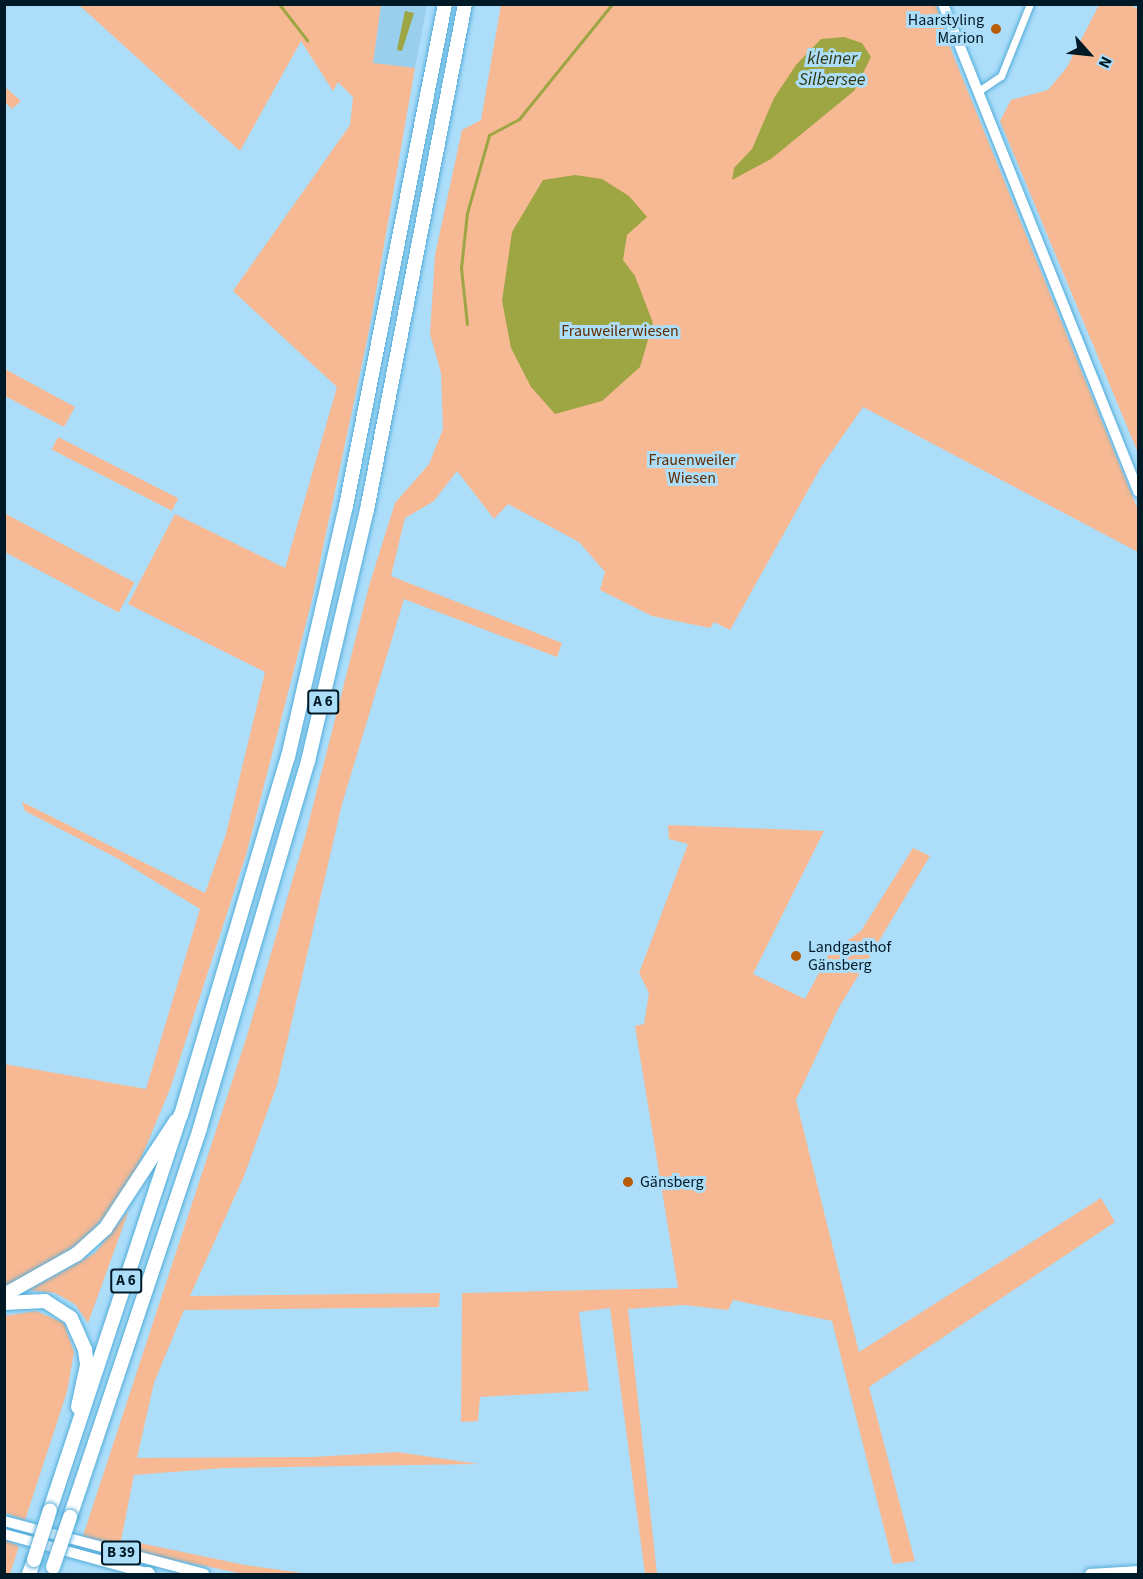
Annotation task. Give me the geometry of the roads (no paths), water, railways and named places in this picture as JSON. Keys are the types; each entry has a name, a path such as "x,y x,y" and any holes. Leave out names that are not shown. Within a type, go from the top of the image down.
{"highway":[{"name":"A 6","path":"29,1575 181,1115 256,868 304,689 386,313 445,4"},
{"name":"A 6","path":"51,1570 200,1128 308,761 367,510 465,4"},
{"path":"4,1295 77,1254 105,1229 130,1196 160,1140 181,1115"},
{"path":"4,1303 45,1301 71,1318 78,1331 87,1365 71,1447"}],"main road":[{"path":"943,4 1138,491"},
{"name":"B 39","path":"4,1521 204,1575"},
{"name":"B 39","path":"4,1534 148,1574"},
{"path":"1090,1575 1138,1571"}],"street":[{"path":"977,92 1001,76 1030,4"}],"water":[{"path":"405,11 414,13 402,51 397,50"},
{"name":"kleiner Silbersee","path":"844,37 862,43 871,57 854,91 771,159 732,180 734,168 752,149 774,98 796,65 821,39"},
{"path":"575,175 602,179 629,196 647,217 627,235 623,260 635,276 653,323 640,367 602,401 555,414 531,387 511,348 502,301 512,232 543,180"}],"waterway":[{"path":"279,4 307,40"},
{"path":"467,324 461,268 467,213 489,135 519,119 612,4"}],"place":[{"name":"Haarstyling Marion","path":"996,29"},
{"name":"Landgasthof Gänsberg","path":"796,956"},
{"name":"Gänsberg","path":"628,1182"}],"park label":[{"name":"Frauweilerwiesen","path":"620,331"},
{"name":"Frauenweiler Wiesen","path":"692,469"}]}
